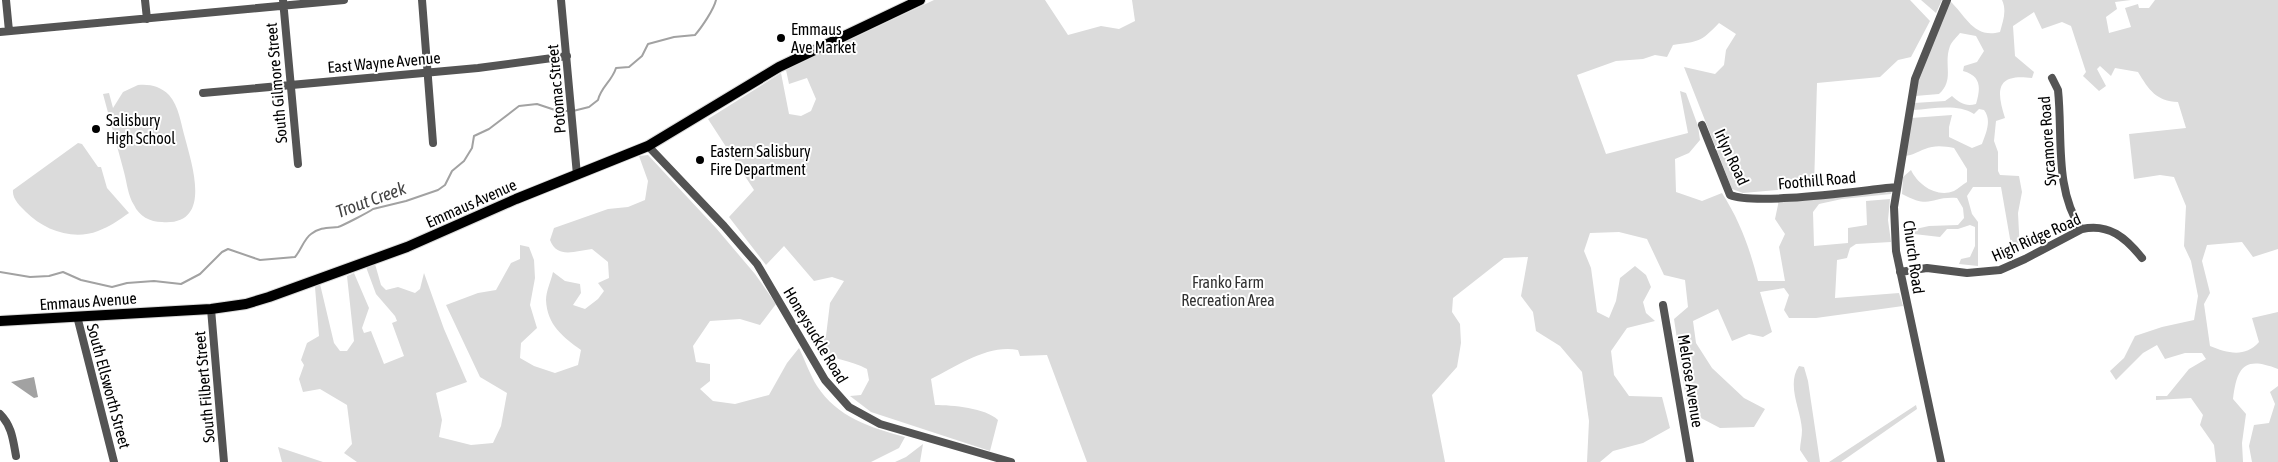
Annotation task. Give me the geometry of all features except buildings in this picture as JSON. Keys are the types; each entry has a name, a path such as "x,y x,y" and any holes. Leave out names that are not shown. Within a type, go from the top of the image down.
{"main road":[{"name":"Emmaus Avenue","path":"0,321 211,309 246,304 341,271 426,239 516,199 648,146 779,67 920,0"}],"street":[{"path":"6,0 9,32"},
{"path":"145,0 146,19"},
{"path":"0,32 146,19 283,3 344,0"},
{"path":"422,0 433,143"},
{"name":"Potomac Street","path":"562,0 577,175"},
{"name":"Church Road","path":"1941,462 1900,272 1894,232 1894,207 1915,79 1947,0"},
{"name":"South Gilmore Street","path":"283,3 298,164"},
{"name":"East Wayne Avenue","path":"203,93 428,72 567,56"},
{"name":"Sycamore Road","path":"2052,78 2058,90 2063,182 2069,205 2081,229"},
{"name":"Irlyn Road","path":"1702,124 1730,194 1740,198"},
{"name":"Honeysuckle Road","path":"648,146 733,236 756,264 825,380 849,407 880,424 1011,462"},
{"name":"Foothill Road","path":"1740,198 1790,197 1897,187"},
{"name":"High Ridge Road","path":"1900,272 1928,268 1976,273 2000,270 2081,229 2096,227 2113,231 2126,240 2142,258"},
{"name":"Melrose Avenue","path":"1663,304 1690,462"},
{"name":"South Filbert Street","path":"211,309 224,462"},
{"name":"South Ellsworth Street","path":"76,316 114,462"},
{"path":"0,414 8,422 12,430 16,456"}],"green space":[{"name":"Franko Farm Recreation Area","path":"934,0 1045,0 1068,35 1101,26 1119,29 1135,21 1132,0 1910,0 1930,21 1911,57 1898,60 1880,77 1817,83 1814,187 1743,193 1732,189 1684,67 1715,74 1724,65 1726,50 1736,34 1719,23 1699,40 1673,45 1667,57 1655,55 1643,59 1616,61 1577,75 1606,154 1688,133 1680,91 1686,93 1698,126 1700,140 1689,153 1675,159 1676,192 1702,201 1722,193 1744,236 1758,281 1785,281 1779,247 1785,234 1775,219 1779,200 1892,190 1891,194 1842,199 1819,204 1813,212 1814,246 1848,243 1848,228 1867,225 1866,201 1890,199 1888,220 1891,242 1856,244 1850,248 1847,258 1837,260 1835,298 1899,293 1903,306 1816,318 1789,318 1784,310 1789,295 1784,288 1760,292 1772,332 1763,337 1749,334 1732,341 1718,309 1693,321 1696,343 1712,368 1744,398 1765,409 1754,427 1720,428 1699,417 1686,399 1674,319 1688,307 1685,280 1664,275 1647,239 1619,232 1590,233 1584,251 1591,268 1597,312 1609,318 1616,301 1620,278 1635,266 1646,275 1651,287 1643,302 1646,313 1655,321 1627,328 1611,351 1614,375 1629,396 1662,397 1670,428 1643,443 1613,451 1600,462 1587,462 1589,421 1582,372 1560,346 1536,331 1533,312 1521,296 1528,257 1504,258 1453,298 1452,312 1460,324 1461,343 1457,367 1432,395 1445,462 1087,462 1047,355 1020,356 1018,350 1007,349 995,350 973,357 931,379 935,405 977,410 998,420 990,451 871,412 850,396 861,395 869,380 867,369 818,351 826,336 830,303 844,281 832,277 814,281 784,246 766,265 729,217 754,190 708,119 781,73 789,114 801,116 811,111 816,99 807,78 789,84 786,70"},
{"path":"1921,0 1942,0 1936,13"},
{"path":"2002,0 2131,0 2115,2 2117,9 2106,17 2109,33 2131,27 2125,8 2138,4 2139,8 2149,8 2155,0 2278,0 2278,249 2253,257 2242,242 2207,245 2202,261 2210,293 2204,304 2210,346 2236,353 2254,347 2259,342 2252,318 2278,312 2278,369 2267,365 2250,364 2240,372 2237,379 2233,399 2246,414 2242,443 2243,462 2216,462 2214,445 2200,425 2203,415 2191,398 2156,400 2156,396 2167,396 2189,369 2206,359 2202,353 2185,353 2165,359 2157,345 2143,353 2116,380 2110,371 2124,358 2135,336 2162,327 2194,320 2198,296 2191,261 2184,246 2186,206 2174,177 2160,175 2134,179 2129,134 2186,128 2178,102 2159,97 2146,84 2138,72 2115,68 2111,76 2100,66 2097,69 2106,86 2099,91 2083,76 2086,72 2071,26 2062,22 2042,29 2034,12 2013,26 2015,56 2034,72 2032,78 2011,78 2005,81 2002,86 2000,99 2005,118 1996,121 1994,141 1998,152 1998,171 2000,175 2019,176 2022,192 2018,213 2020,252 2013,256 2001,187 1973,187 1967,196 1972,214 1978,222 1978,266 1959,264 1961,259 1970,257 1975,246 1975,227 1970,225 1958,229 1947,229 1940,237 1914,234 1911,230 1929,226 1958,225 1964,218 1963,208 1957,198 1925,202 1902,194 1903,177 1911,170 1918,181 1929,189 1948,193 1967,182 1967,169 1954,148 1932,147 1905,156 1911,118 1952,115 1949,137 1972,148 1982,144 1988,122 1984,110 1979,109 1974,114 1952,108 1913,110 1914,103 1945,101 1952,96 1963,104 1976,104 1979,92 1978,83 1973,76 1963,71 1964,66 1977,62 1984,51 1976,36 1960,33 1952,42 1948,53 1948,77 1944,88 1939,94 1915,96 1920,74 1950,1 1971,25 1983,32 1991,33 2000,32 2004,12"},
{"path":"138,85 155,86 166,92 175,104 179,115 192,163 195,192 194,204 188,214 178,221 158,222 145,218 136,209 129,194 103,94 109,93 113,108 123,92"},
{"path":"78,143 82,144 98,167 101,167 107,188 129,213 102,229 79,235 59,232 41,224 21,207 13,193 13,190"},
{"path":"648,155 716,228 755,274 776,304 760,325 740,319 710,321 693,346 696,362 710,364 710,381 700,389 713,401 735,404 769,395 787,363 799,348 814,382 834,406 867,425 905,437 899,448 871,462 357,462 344,453 352,444 347,405 320,389 303,392 299,379 304,365 301,360 307,343 319,336 315,287 320,284 334,343 340,351 347,351 354,341 347,276 354,273 369,308 362,328 364,333 371,331 384,364 404,356 392,323 397,321 395,316 376,294 366,267 375,264 381,285 386,290 398,287 415,293 420,289 424,273 444,329 467,382 436,393 442,420 439,437 471,445 493,443 501,426 507,393 480,377 446,305 478,293 496,290 511,263 520,259 520,245 529,247 534,260 535,278 530,305 537,328 521,343 520,358 534,366 555,373 578,365 581,350 557,330 549,317 546,300 553,272 565,281 580,284 581,293 573,305 585,309 598,299 604,291 598,283 609,278 608,262 592,249 573,252 557,250 550,240 554,228 608,209 628,207 645,200 648,181 639,156"},
{"path":"1799,366 1804,367 1808,381 1820,462 1808,462 1800,450 1802,430 1794,389 1795,373"},
{"path":"2278,386 2278,462 2252,462 2249,446 2254,425 2269,423 2275,404 2270,392"},
{"path":"1916,405 1917,409 1841,462 1829,462"},
{"path":"923,444 920,462 895,462 906,457"},
{"path":"278,447 323,462 282,462"}],"shaded area":[{"path":"34,377 38,397 34,398 11,382"}],"waterway":[{"name":"Trout Creek","path":"573,111 589,107 598,100 616,68 629,67 642,56 648,44 674,37 695,35 707,18 716,0"},
{"name":"Trout Creek","path":"0,272 30,277 49,276 63,272 81,280 112,287 127,283 154,281 181,284 200,274 222,252 228,249 260,260 295,257 309,236 318,230 338,227 373,209 406,201 438,190 445,185 452,171 464,161 472,148 474,136 489,129 519,106 537,104 558,111 569,111"}],"place":[{"name":"Emmaus Ave Market","path":"781,38"},
{"name":"Salisbury High School","path":"96,129"},
{"name":"Eastern Salisbury Fire Department","path":"700,160"}]}
